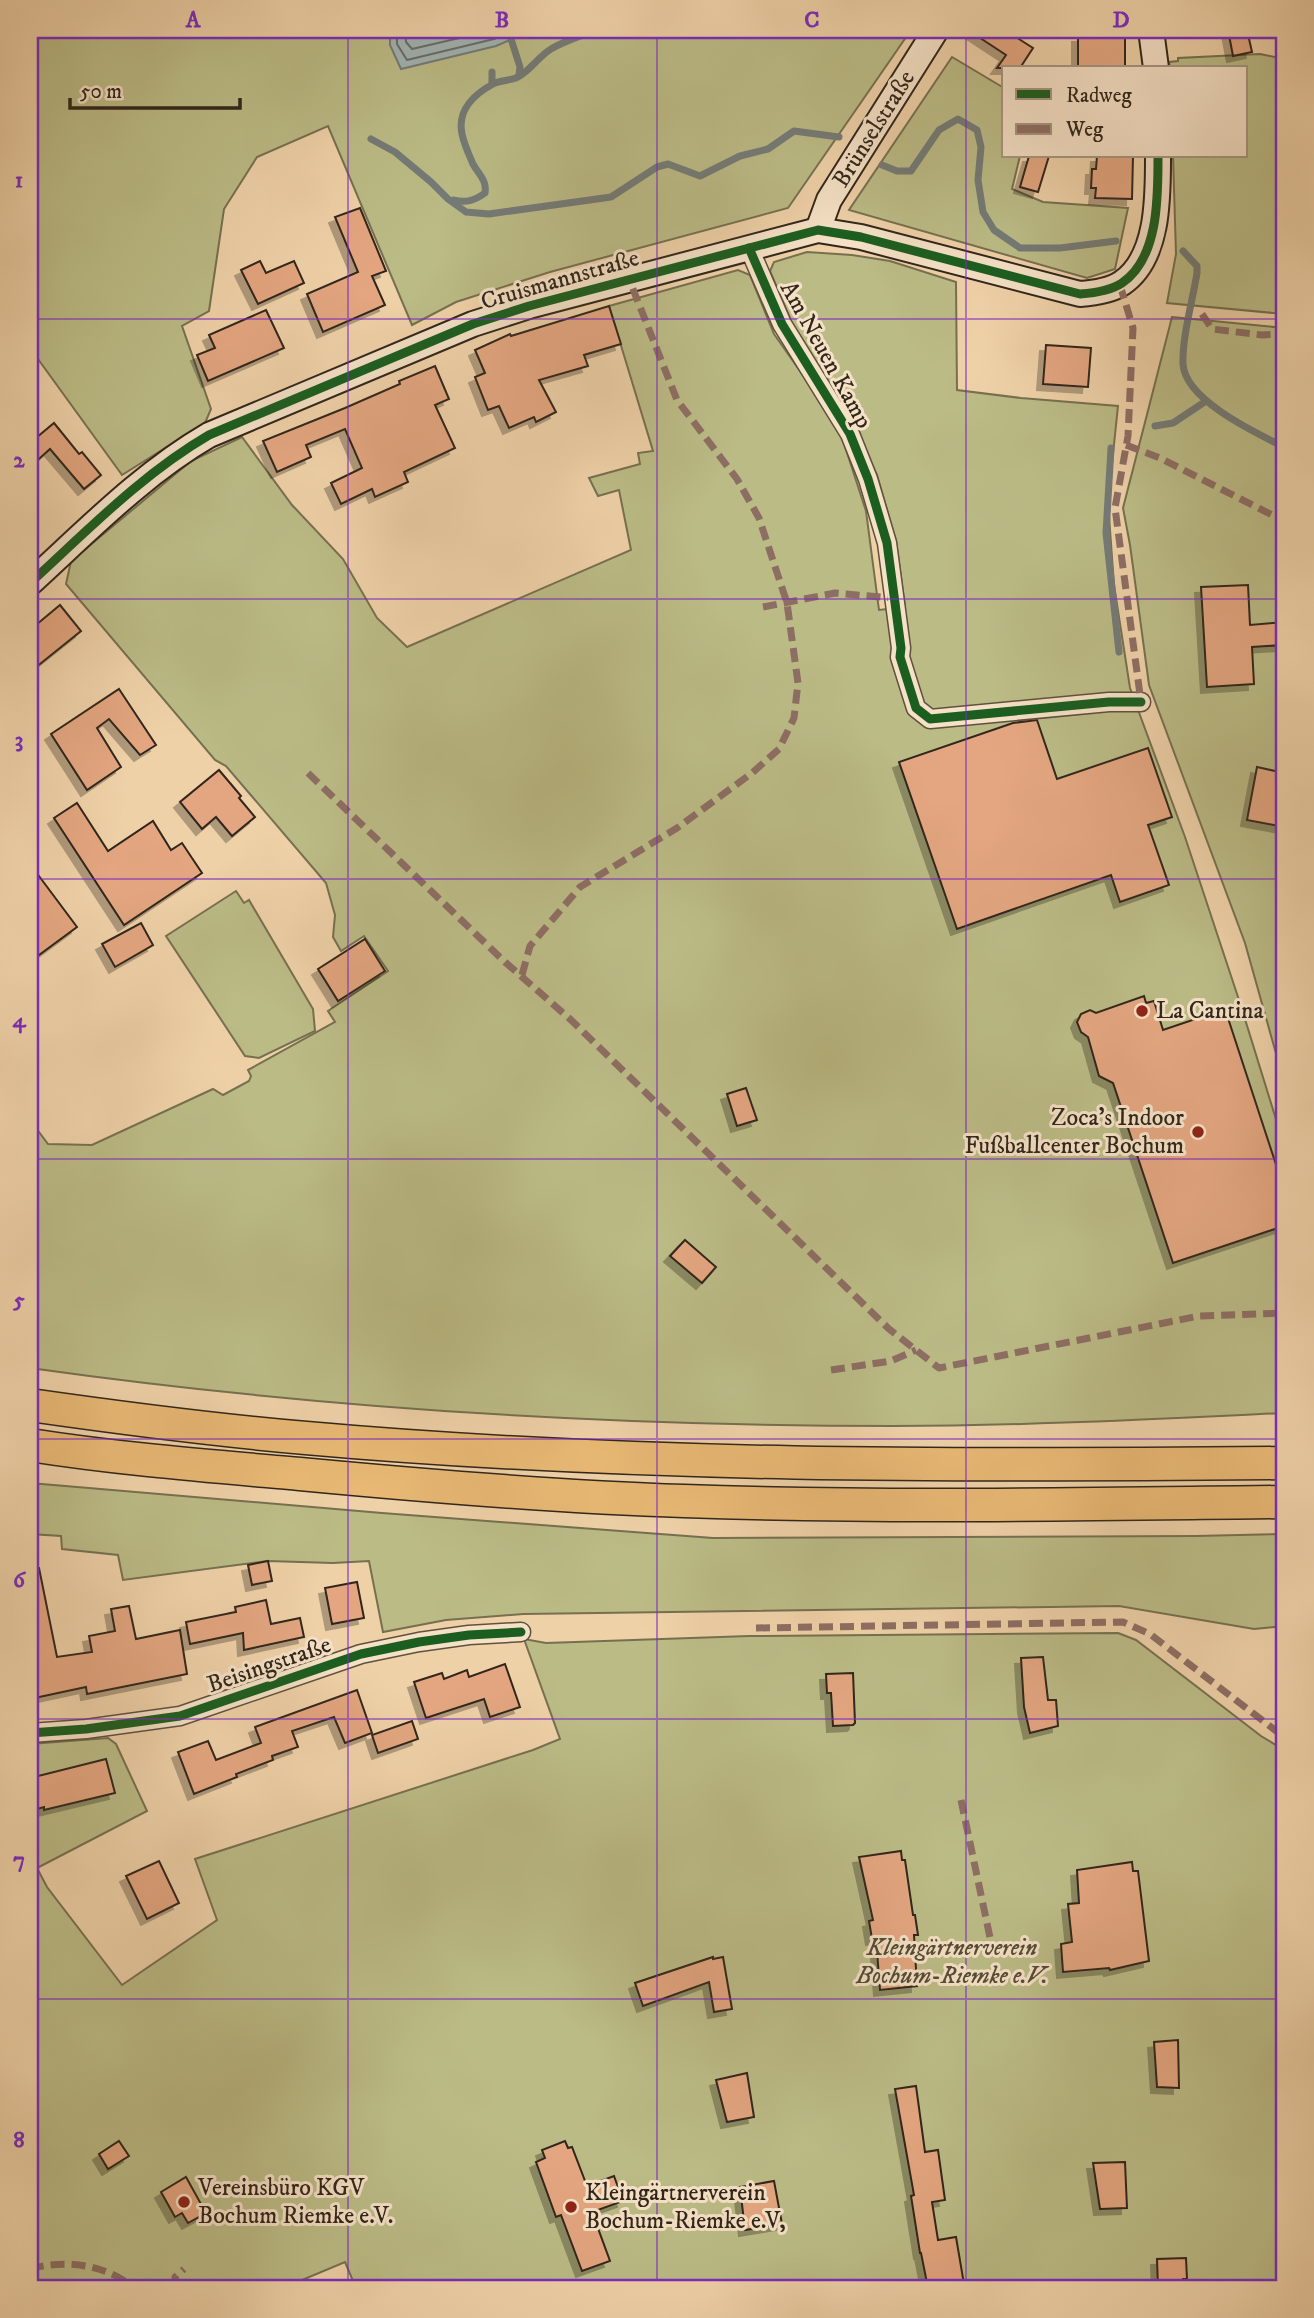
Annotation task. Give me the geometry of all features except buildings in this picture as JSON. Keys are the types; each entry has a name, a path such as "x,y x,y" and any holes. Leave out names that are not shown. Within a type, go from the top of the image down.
{"highway":[{"path":"30,1405 306,1438 690,1461 1030,1465 1284,1463"},
{"path":"30,1445 192,1465 335,1478 684,1501 1031,1505 1284,1502"}],"street":[{"name":"Brünselstraße","path":"818,230 829,200 936,30"},
{"path":"1151,30 1156,66"},
{"name":"Cruismannstraße","path":"30,583 92,525 174,455 209,435 473,324 529,306 818,230 861,237 1080,295 1101,292 1120,285 1144,259 1152,238 1158,158"},
{"name":"Am Neuen Kamp","path":"749,248 782,324 850,434 868,479 887,543 900,657 916,708 930,719 1109,702 1142,702"},
{"name":"Beisingstraße","path":"30,1733 86,1729 180,1716 360,1654 469,1635 522,1632"}],"green space":[{"path":"30,30 911,30 788,208 550,272 456,302 412,325 328,126 257,157 224,209 209,311 182,326 211,409 205,423 122,475 30,348"},
{"path":"1260,54 1284,59 1284,314 1167,303 1176,254 1173,158 1248,158 1248,66 1170,66 1169,62 1178,61 1178,58"},
{"path":"952,57 1002,87 1002,158 1020,158 1012,189 1043,202 1128,208 1115,269 1087,278 849,210"},
{"path":"807,252 890,261 956,282 957,390 1118,406 1108,502 1114,585 1130,688 1185,837 1284,1145 1284,1413 942,1426 676,1423 352,1404 30,1368 30,1120 48,1144 92,1145 213,1089 223,1095 249,1081 251,1076 248,1070 335,1022 328,1011 388,971 364,936 341,951 333,937 335,915 326,883 226,766 215,760 66,584 71,561 191,461 242,437 292,505 343,559 377,618 407,647 631,550 619,490 598,496 589,478 640,464 638,453 653,451 609,306 738,270 750,275 774,334 838,425 866,511 879,610 905,607 896,541 877,475 855,428 791,321 770,271 774,262"},
{"path":"1172,317 1284,328 1284,1082 1245,943 1149,685 1123,508"},
{"path":"236,891 244,903 249,900 313,1009 315,1031 259,1058 245,1056 166,936"},
{"path":"30,1483 713,1538 1284,1534 1284,1626 1254,1629 1119,1606 523,1614 446,1620 383,1632 369,1561 268,1561 123,1580 118,1555 62,1549 61,1536 30,1534"},
{"name":"Kleingärtnerverein Bochum-Riemke e.V.","path":"1118,1633 1136,1640 1261,1736 1284,1750 1284,2288 356,2288 345,2262 283,2288 30,2288 30,1744 108,1738 116,1744 147,1811 37,1868 47,1887 122,1985 217,1920 195,1859 560,1739 524,1639 546,1643 749,1636"}],"water":[{"path":"390,30 533,30 496,46 401,69 390,45"}],"waterway":[{"path":"453,200 470,201 485,193 484,181 473,164 462,134 464,111 473,98 493,84 523,74 551,49 596,30"},
{"path":"511,39 520,67 519,75"},
{"path":"492,72 492,84"},
{"path":"882,165 897,171 911,171 939,130 958,119 977,130 981,147 978,180 983,212 994,230 1020,248 1060,248 1116,241"},
{"path":"371,139 395,152 466,212 489,214 611,197 657,167 668,164 700,176 740,156 768,149 794,131 839,137"},
{"path":"1183,251 1197,266 1183,353 1187,377 1196,390 1224,414 1284,447"},
{"path":"1155,426 1173,423 1206,401"},
{"path":"1111,448 1106,533 1119,652"}],"marked path":[{"path":"522,975 530,946 580,887 677,828 752,773 779,749 794,718 798,683 787,603 759,518 737,479 677,400 629,279"},
{"path":"1120,285 1133,328 1128,436 1115,508 1141,702"},
{"path":"1202,314 1212,329 1262,335 1284,334"},
{"path":"1126,445 1160,458 1284,521"},
{"path":"763,607 835,593 893,598"},
{"path":"308,773 505,962 570,1019 889,1329 939,1368 1199,1316 1284,1313"},
{"path":"831,1370 891,1361 916,1350"},
{"path":"756,1628 1123,1622 1150,1634 1284,1737"},
{"path":"961,1800 992,1947"},
{"path":"30,2269 57,2264 84,2266 111,2274 134,2288"},
{"path":"178,2288 175,2277 184,2269"}],"cycle path":[{"path":"30,583 138,485 184,450 209,435 473,324 529,306 818,230 861,237 1080,294 1112,288 1134,272 1150,242 1158,189 1158,158"},
{"path":"749,248 782,324 850,434 868,479 887,543 900,657 916,708 930,719 1109,702 1141,702"},
{"path":"30,1733 86,1729 180,1716 361,1654 469,1635 521,1632"}],"place":[{"name":"La Cantina","path":"1142,1011"},
{"name":"Zoca's Indoor Fußballcenter Bochum","path":"1198,1132"},
{"name":"Vereinsbüro KGV Bochum Riemke e.V.","path":"184,2202"},
{"name":"Kleingärtnerverein Bochum-Riemke e.V,","path":"571,2207"}]}
